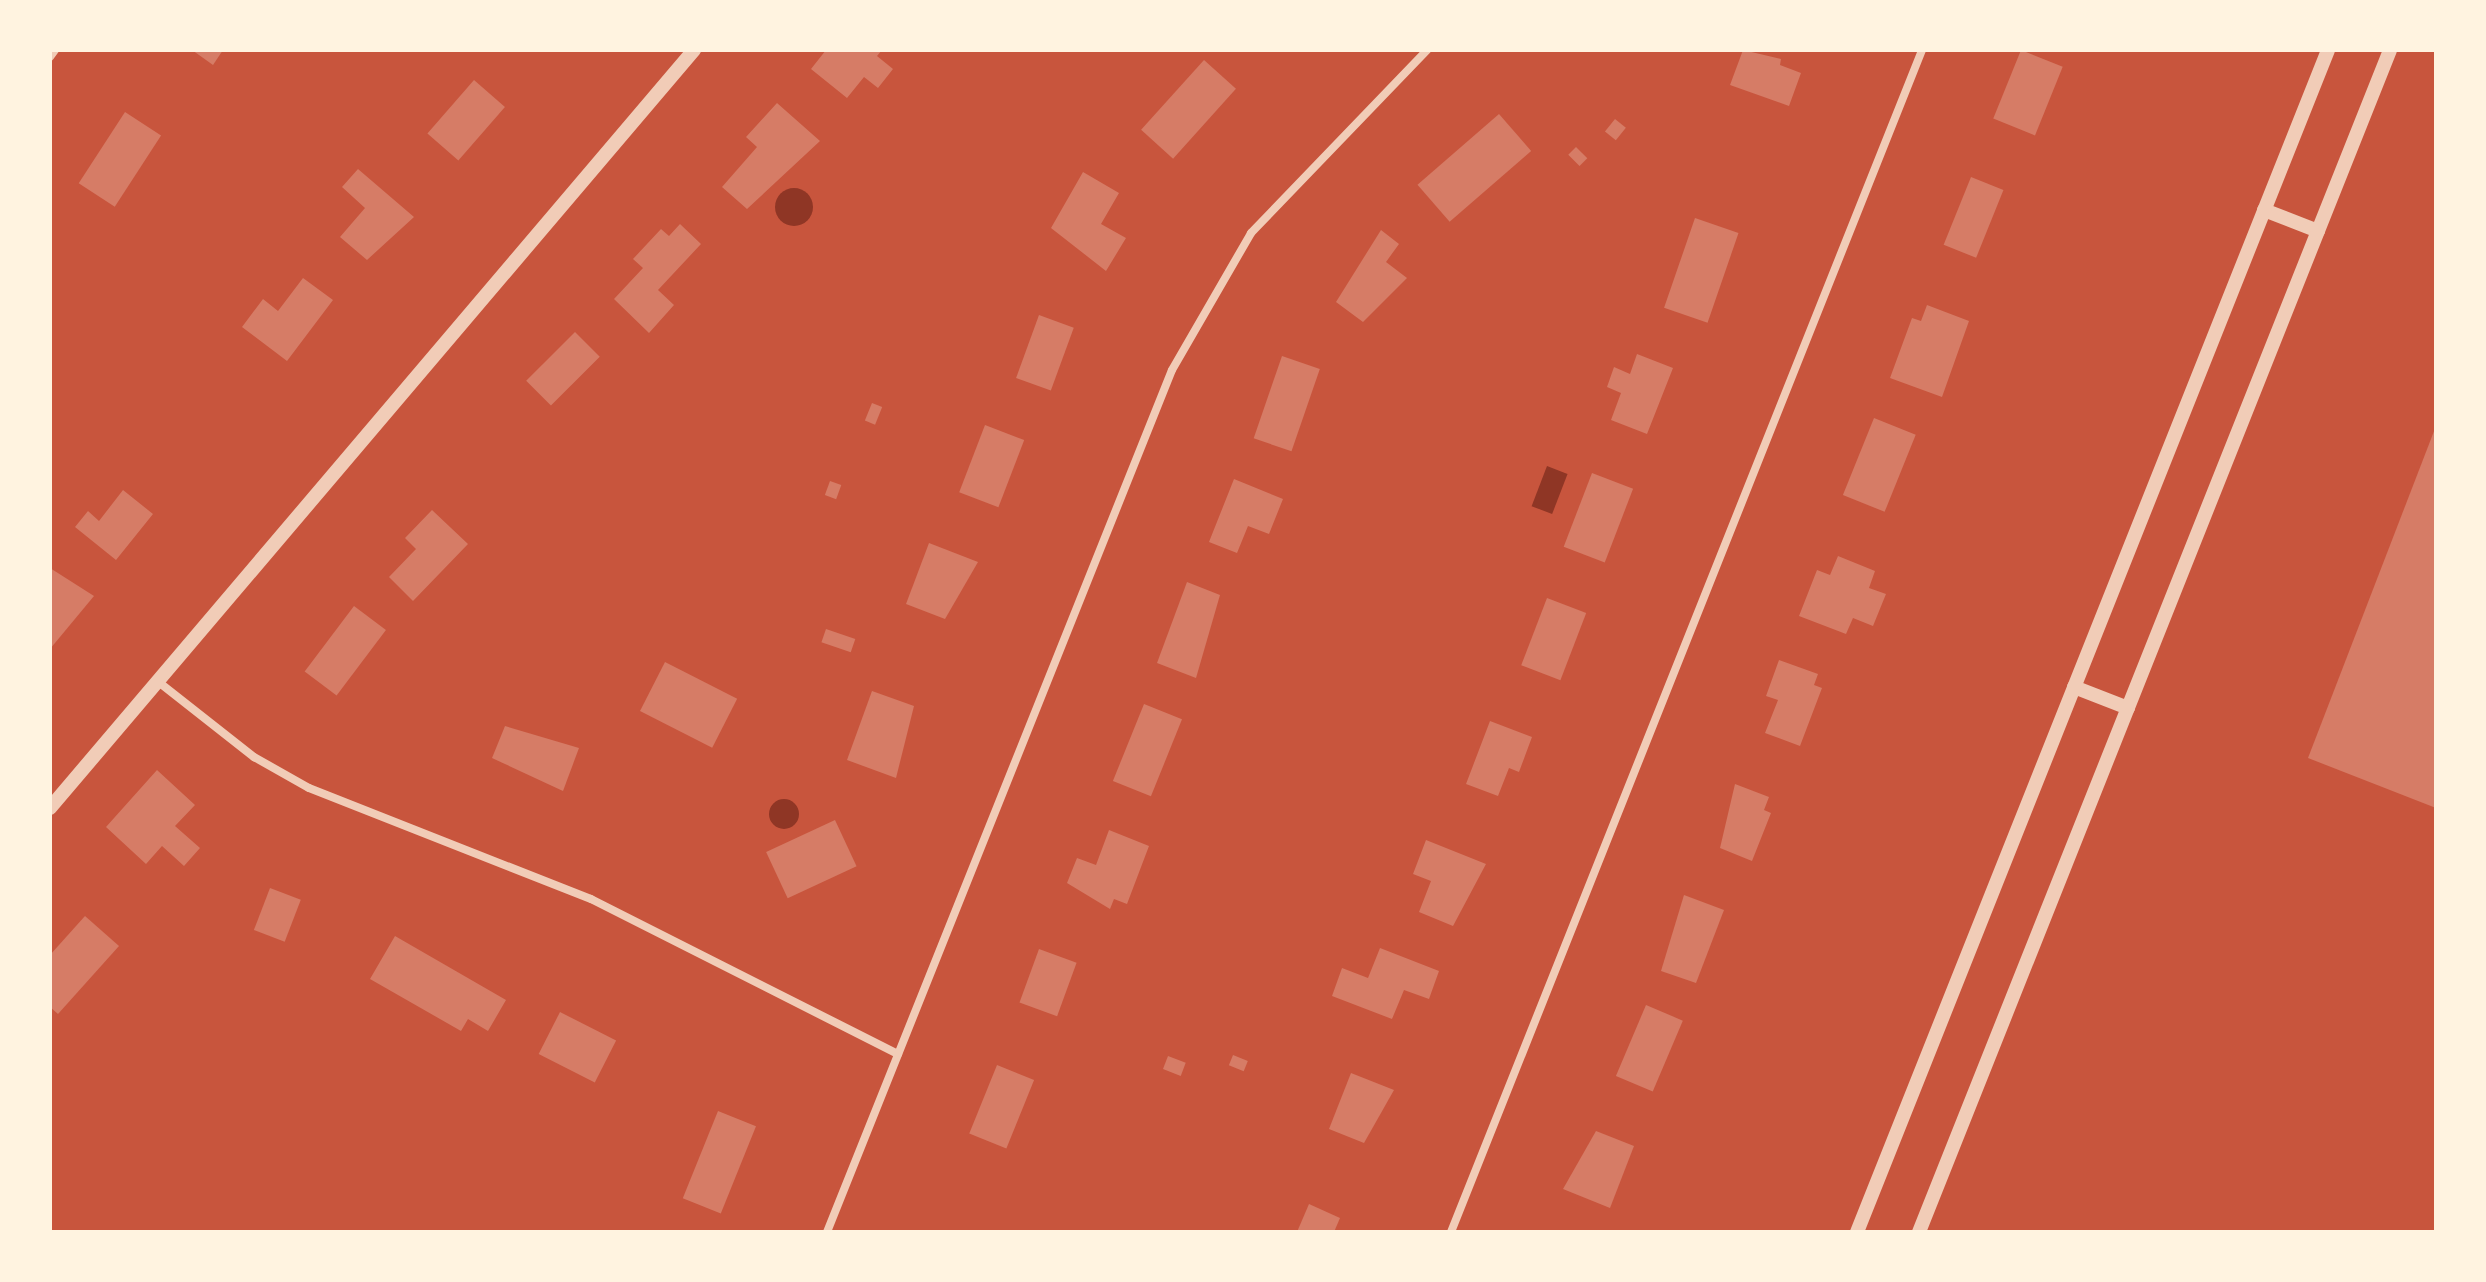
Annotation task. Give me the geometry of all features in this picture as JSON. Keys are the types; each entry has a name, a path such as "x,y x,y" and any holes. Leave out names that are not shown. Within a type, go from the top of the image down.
{"street":[{"path":"50,57 55,50"},
{"path":"50,808 155,679 694,50"},
{"path":"827,1232 1172,370 1217,285 1309,168 1427,50"},
{"path":"1451,1232 1922,50"},
{"path":"1857,1232 2328,50"},
{"path":"1919,1232 2390,50"},
{"path":"2264,210 2318,231"},
{"path":"155,679 254,757 309,788 591,899 898,1054"},
{"path":"2074,687 2128,708"}],"shaded area":[{"path":"794,188 807,194 813,207 807,220 794,226 781,220 775,207 781,194"},
{"path":"1547,466 1568,474 1552,514 1532,506"},
{"path":"784,799 795,803 799,814 795,825 784,829 773,825 769,814 773,803"}],"building":[{"path":"192,50 223,50 213,65"},
{"path":"826,50 882,50 877,56 893,69 878,88 864,77 847,98 811,69"},
{"path":"1743,50 1781,59 1780,65 1801,73 1789,106 1730,85"},
{"path":"2021,50 2063,67 2035,135 1993,119"},
{"path":"1204,60 1236,89 1173,159 1141,130"},
{"path":"474,80 505,107 458,160 427,134"},
{"path":"777,103 820,141 747,209 722,187 757,147 746,137"},
{"path":"125,112 161,135 115,207 79,183"},
{"path":"1499,114 1531,151 1450,222 1417,185"},
{"path":"1615,119 1626,128 1616,140 1605,131"},
{"path":"1576,147 1587,158 1580,166 1568,155"},
{"path":"358,169 414,217 367,260 340,237 365,208 342,187"},
{"path":"1083,172 1119,193 1101,224 1126,238 1106,271 1051,228"},
{"path":"1971,177 2003,190 1976,258 1944,245"},
{"path":"1695,218 1738,233 1708,323 1664,308"},
{"path":"680,224 701,244 658,290 674,305 649,333 614,299 643,268 633,259 661,229 669,236"},
{"path":"1381,230 1399,244 1386,262 1407,278 1363,322 1336,302"},
{"path":"303,278 333,300 287,361 242,327 263,299 278,311"},
{"path":"1927,305 1969,321 1942,397 1890,378 1912,318 1921,321"},
{"path":"1039,315 1074,328 1051,391 1016,378"},
{"path":"575,332 600,357 551,406 526,381"},
{"path":"1637,354 1673,368 1647,434 1611,420 1621,393 1607,387 1614,367 1630,374"},
{"path":"1282,356 1320,369 1291,451 1254,438"},
{"path":"872,403 882,407 875,425 865,421"},
{"path":"1874,418 1916,435 1885,512 1843,495"},
{"path":"985,425 1024,440 998,507 959,492"},
{"path":"2436,426 2436,808 2308,758"},
{"path":"1592,473 1633,489 1605,563 1564,547"},
{"path":"1234,479 1283,499 1269,534 1248,526 1237,553 1209,542"},
{"path":"830,481 841,485 836,499 825,495"},
{"path":"123,490 153,514 116,560 75,527 88,511 99,521"},
{"path":"432,510 468,544 413,601 389,577 416,549 405,538"},
{"path":"929,543 978,562 945,619 906,604"},
{"path":"1838,556 1875,571 1869,588 1886,594 1873,626 1853,618 1846,634 1799,616 1817,570 1830,575"},
{"path":"50,568 94,596 50,649"},
{"path":"1187,582 1220,595 1196,678 1157,663"},
{"path":"1547,598 1586,613 1560,680 1521,665"},
{"path":"354,606 386,630 337,696 305,671"},
{"path":"826,629 855,639 851,652 821,642"},
{"path":"1779,660 1818,674 1814,685 1822,688 1800,746 1765,733 1778,700 1766,696"},
{"path":"665,662 737,699 712,748 640,711"},
{"path":"872,691 914,706 896,778 847,760"},
{"path":"1144,704 1182,719 1151,796 1113,781"},
{"path":"1490,721 1532,737 1519,772 1509,768 1498,796 1466,784"},
{"path":"505,726 579,748 563,791 492,758"},
{"path":"157,770 195,805 175,826 200,848 184,866 162,846 146,864 106,827"},
{"path":"1735,784 1769,797 1764,810 1771,813 1752,861 1720,848"},
{"path":"835,820 857,866 788,898 766,852"},
{"path":"1109,830 1149,846 1127,904 1114,899 1110,909 1067,883 1077,858 1096,865"},
{"path":"1426,840 1486,864 1453,926 1419,912 1431,881 1413,874"},
{"path":"270,888 301,900 285,942 254,930"},
{"path":"1684,895 1724,910 1696,983 1661,971"},
{"path":"85,916 119,946 58,1014 50,1007 50,955"},
{"path":"395,936 506,1000 488,1031 468,1019 461,1031 370,979"},
{"path":"1380,948 1439,971 1429,999 1404,990 1392,1019 1332,996 1342,968 1368,978"},
{"path":"1039,949 1077,963 1057,1016 1020,1003"},
{"path":"1646,1005 1683,1021 1653,1092 1616,1076"},
{"path":"560,1012 616,1041 595,1082 539,1054"},
{"path":"1233,1055 1248,1061 1244,1071 1229,1065"},
{"path":"1168,1056 1186,1063 1181,1076 1163,1069"},
{"path":"997,1065 1034,1080 1006,1149 969,1134"},
{"path":"1351,1073 1394,1090 1364,1143 1329,1129"},
{"path":"718,1111 756,1126 721,1214 683,1198"},
{"path":"1596,1131 1634,1146 1610,1208 1563,1189"},
{"path":"1309,1204 1340,1218 1334,1232 1297,1232"}]}
